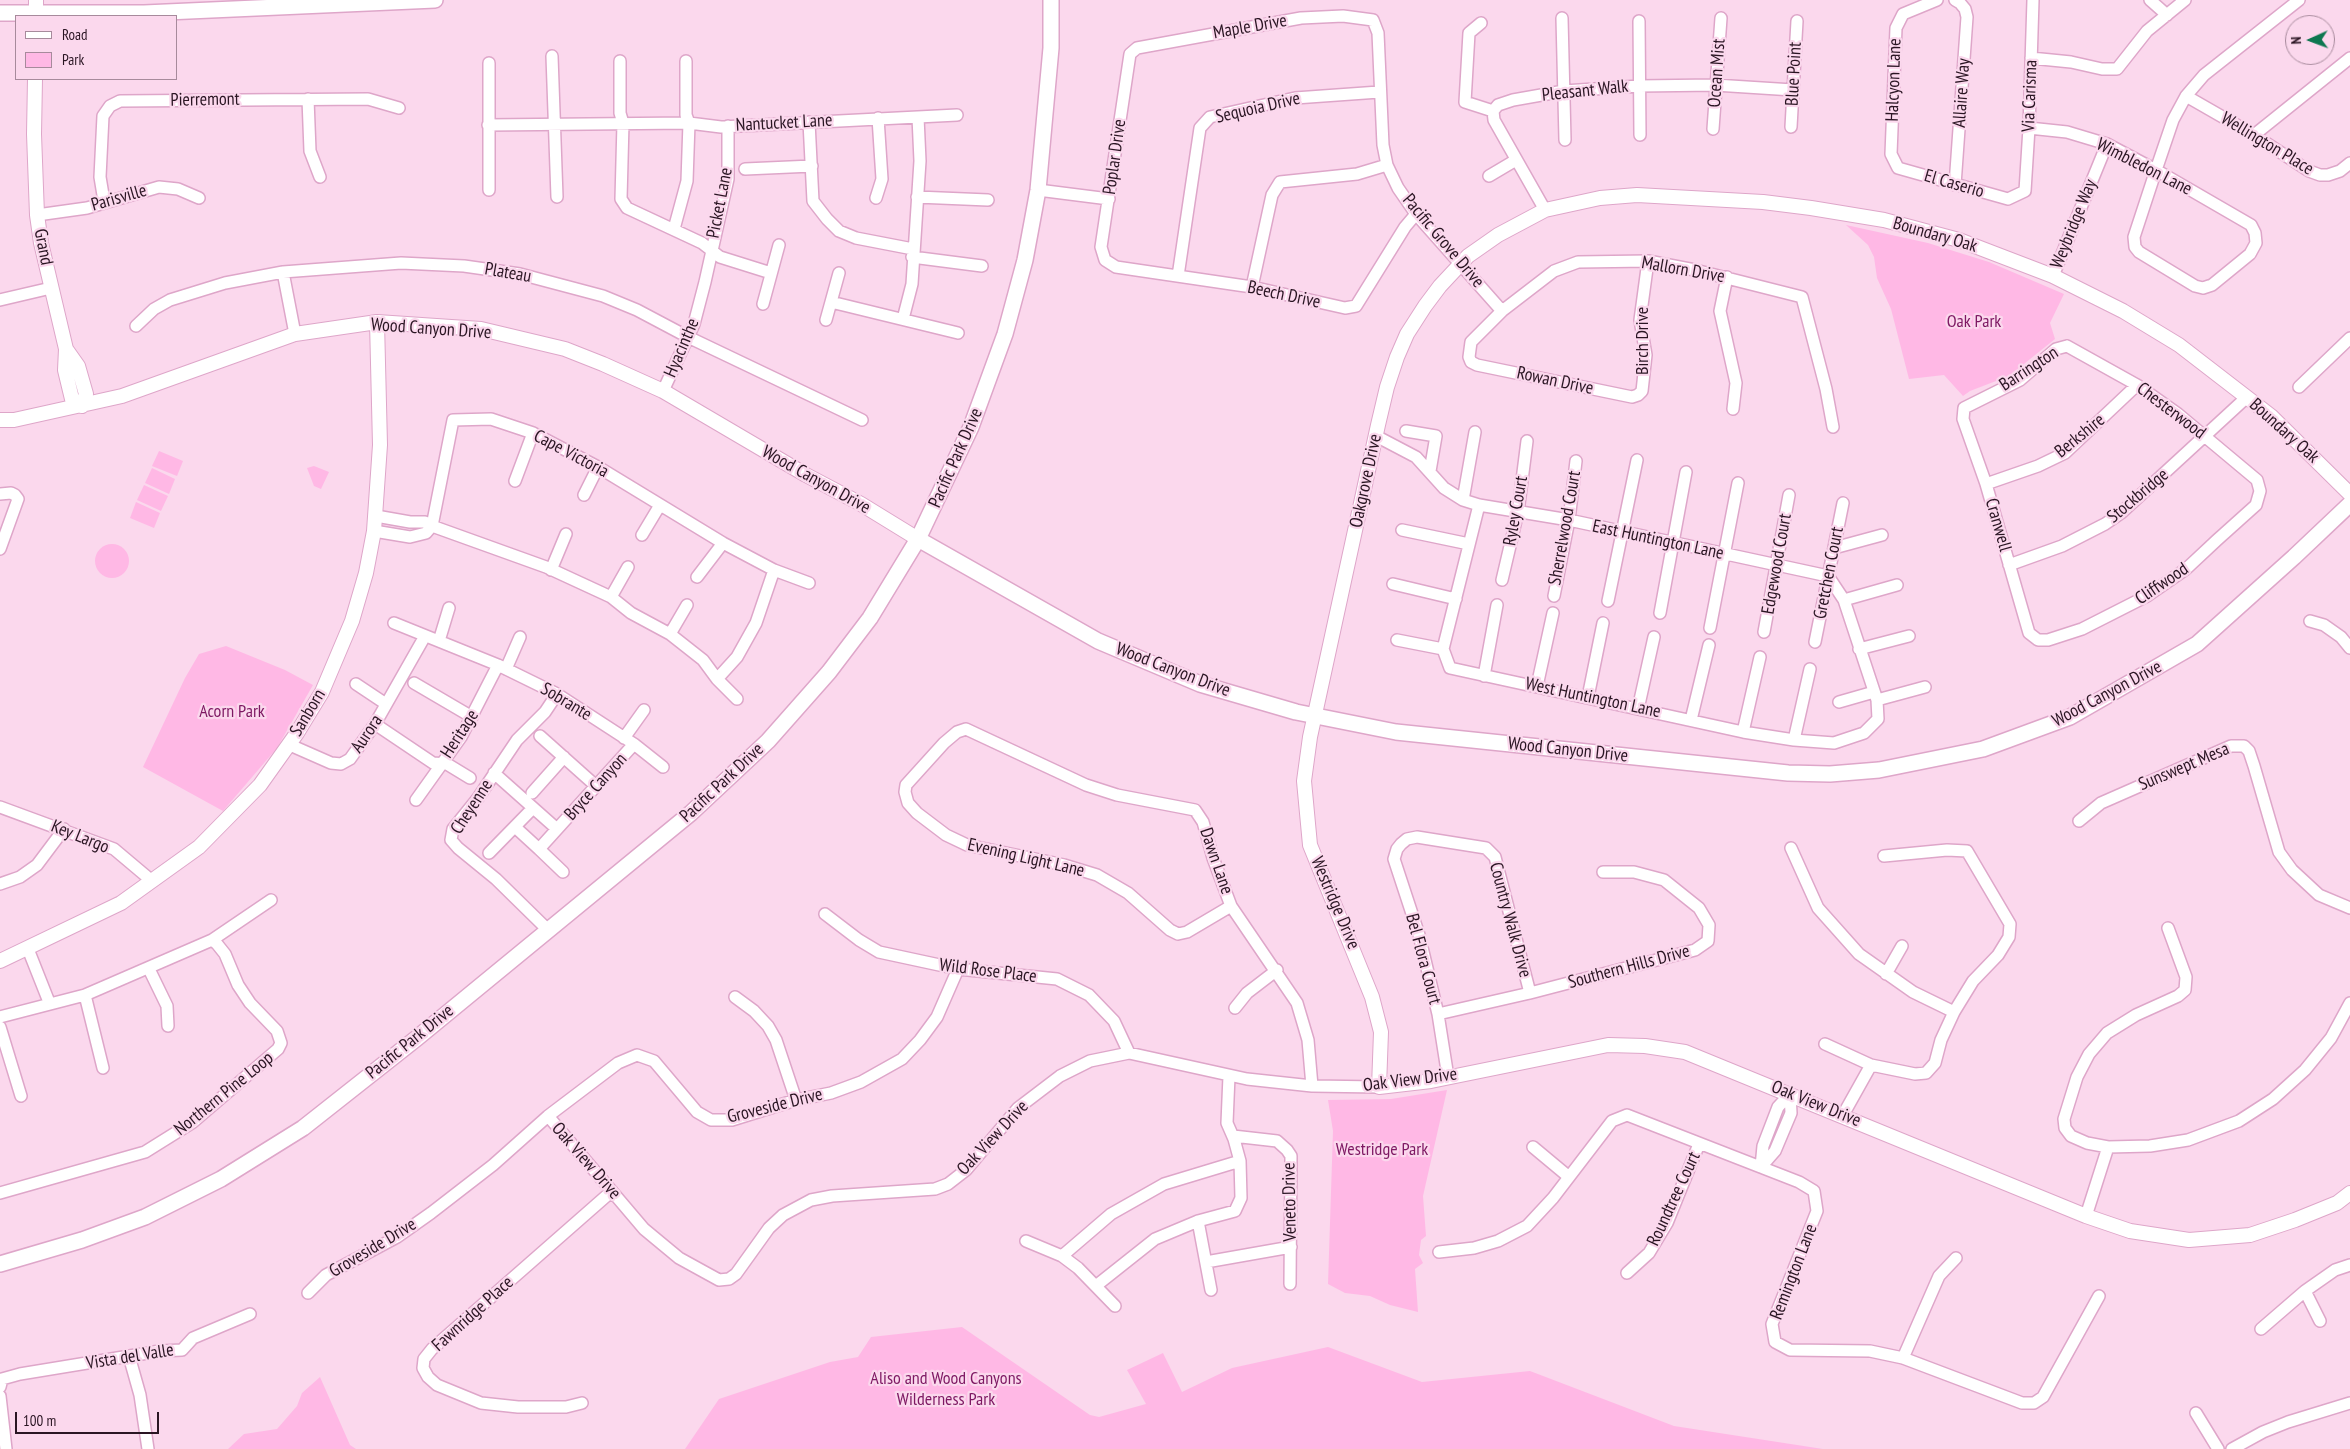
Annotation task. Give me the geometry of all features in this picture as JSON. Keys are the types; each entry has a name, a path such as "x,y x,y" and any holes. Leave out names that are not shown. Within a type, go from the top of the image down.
{"main road":[{"path":"0,13 36,10 144,13 435,0"},
{"name":"Pacific Park Drive","path":"0,1264 82,1240 145,1217 177,1202 249,1162 303,1128 417,1038 691,813 768,741 828,672 870,618 918,540 971,427 1005,334 1025,260 1038,190 1051,48 1051,0"},
{"name":"Wood Canyon Drive","path":"918,540 1115,648 1200,684 1315,716 1396,732 1788,773 1830,774 1879,770 1983,749 2070,717 2197,644 2350,504"}],"street":[{"name":"Halcyon Lane","path":"1891,154 1896,28 1903,14 1937,0"},
{"name":"Via Carisma","path":"2025,191 2033,0"},
{"path":"2150,0 2167,15"},
{"path":"2031,58 2071,62 2102,69 2117,69 2147,31 2186,0"},
{"path":"2156,170 2173,120 2186,96 2204,75 2299,0"},
{"name":"Allaire Way","path":"1956,185 1966,17 1957,1"},
{"name":"Maple Drive","path":"1130,54 1137,48 1301,18 1343,16 1373,20"},
{"path":"1562,18 1566,140"},
{"name":"Ocean Mist","path":"1713,129 1721,18"},
{"name":"Pacific Grove Drive","path":"1373,20 1378,33 1379,92 1383,145 1387,165 1398,188 1416,214 1502,311"},
{"path":"1639,21 1640,135"},
{"name":"Blue Point","path":"1791,127 1796,21"},
{"path":"1481,23 1469,33 1465,102 1493,112 1494,120 1545,210"},
{"name":"Poplar Drive","path":"1105,260 1102,247 1130,54"},
{"path":"552,56 557,197"},
{"path":"2254,135 2350,58"},
{"path":"620,61 620,113 623,123"},
{"path":"686,61 686,115 689,123"},
{"path":"489,63 489,190"},
{"name":"Grand","path":"35,80 34,134 37,215 51,288 66,349 65,370 72,399 82,406"},
{"name":"Pleasant Walk","path":"1493,112 1498,105 1512,100 1564,91 1639,86 1715,85 1793,90"},
{"name":"Sequoia Drive","path":"1178,276 1200,128 1210,117 1295,98 1379,92"},
{"name":"Wellington Place","path":"2186,96 2254,135 2309,171 2320,175 2340,171 2350,163"},
{"path":"308,99 310,151 320,177"},
{"name":"Pierremont","path":"104,201 100,177 103,116 110,106 120,101 368,99 398,108"},
{"name":"Nantucket Lane","path":"488,125 689,123 728,126 957,115"},
{"path":"903,320 912,284 920,161 918,117"},
{"path":"876,198 882,179 878,118"},
{"path":"809,122 814,201 839,231 856,238 913,253 982,266"},
{"name":"Picket Lane","path":"623,123 621,199 627,208 702,242 720,257 771,273"},
{"name":"Picket Lane","path":"674,229 688,181 689,123"},
{"name":"Picket Lane","path":"699,304 728,179 728,126"},
{"name":"Wimbledon Lane","path":"2029,128 2067,132 2107,144 2156,170 2251,226 2255,233 2256,243 2250,254 2212,285 2203,288 2196,286 2139,252 2135,247 2134,237 2156,170"},
{"name":"Weybridge Way","path":"2053,276 2107,144"},
{"name":"El Caserio","path":"1891,154 1898,168 1956,185 2008,199 2025,191"},
{"path":"1488,176 1516,160"},
{"path":"1252,287 1272,195 1280,182 1357,174 1387,165"},
{"path":"745,169 812,166"},
{"name":"Parisville","path":"37,215 87,208 104,201 159,187 178,189 199,198"},
{"path":"1038,190 1109,198"},
{"name":"Boundary Oak","path":"1460,264 1470,254 1498,235 1545,210 1600,198 1637,194 1763,202 1884,220 1959,240 2053,276 2123,311 2179,345 2247,396 2293,436 2350,494"},
{"path":"918,197 988,200"},
{"name":"Beech Drive","path":"1105,260 1116,267 1252,287 1345,308 1356,306 1405,228 1416,214"},
{"path":"763,304 778,245"},
{"name":"Mallorn Drive","path":"1469,357 1471,342 1502,311 1554,271 1578,262 1648,261 1727,277 1802,297 1826,389 1832,426"},
{"name":"Birch Drive","path":"1642,391 1646,355 1640,320 1648,261"},
{"name":"Plateau","path":"136,326 154,308 170,300 225,283 283,272 339,266 401,263 464,266 520,274 603,296 638,310 688,337 862,420"},
{"name":"Oakgrove Drive","path":"1315,716 1386,387 1407,334 1440,286 1460,264"},
{"path":"283,272 295,334"},
{"path":"826,320 840,273"},
{"path":"1727,277 1720,311 1736,383 1733,409"},
{"path":"0,300 51,288"},
{"path":"831,302 958,333"},
{"name":"Hyacinthe","path":"663,391 688,337 699,304"},
{"name":"Wood Canyon Drive","path":"0,420 14,420 122,396 295,334 377,322 481,329 565,349 663,391 806,475 861,504 918,540"},
{"name":"Sanborn","path":"0,962 121,903 198,847 260,785 290,744 322,692 339,655 358,601 374,531 380,446 377,322"},
{"path":"2299,387 2350,338"},
{"name":"Chesterwood","path":"2068,346 2137,385 2206,436 2257,480 2260,491"},
{"name":"Barrington","path":"1964,408 2020,380 2056,348 2068,346"},
{"name":"Rowan Drive","path":"1469,357 1471,362 1477,365 1632,397 1642,391"},
{"name":"Berkshire","path":"1986,484 2038,466 2065,453 2137,385"},
{"name":"Stockbridge","path":"2009,564 2062,546 2105,524 2138,499 2247,396"},
{"name":"Cranwell","path":"1964,408 1962,419 1986,484 2030,632 2038,640"},
{"name":"Cape Victoria","path":"432,526 453,420 490,419 533,434 598,467 723,544 774,570 809,583"},
{"path":"1406,431 1436,436 1430,471"},
{"path":"1462,500 1475,432"},
{"path":"515,481 533,434"},
{"name":"East Huntington Lane","path":"1376,436 1416,456 1444,488 1462,500 1479,505 1569,520 1828,576"},
{"name":"Ryley Court","path":"1502,580 1518,512 1528,441"},
{"path":"1608,601 1637,460"},
{"name":"Sherrelwood Court","path":"1554,596 1569,520 1576,461"},
{"path":"584,495 598,467"},
{"path":"1660,613 1686,472"},
{"path":"1710,628 1738,483"},
{"name":"Cliffwood","path":"2038,640 2048,640 2082,629 2147,596 2186,569 2256,505 2260,491"},
{"path":"0,494 16,495 16,506 0,549"},
{"name":"Edgewood Court","path":"1764,632 1789,496"},
{"name":"Gretchen Court","path":"1815,642 1843,503"},
{"path":"642,534 660,505"},
{"path":"1398,640 1443,649 1479,505"},
{"path":"376,516 410,522 425,522 551,570 611,597 632,613 670,634 703,660 717,679 737,700"},
{"path":"374,531 410,537 426,533 432,526"},
{"path":"1402,530 1469,544"},
{"path":"551,570 566,534"},
{"path":"1834,548 1882,535"},
{"path":"698,576 723,544"},
{"path":"611,597 628,567"},
{"path":"717,679 737,657 756,623 774,570"},
{"path":"1828,576 1844,600 1876,696"},
{"path":"1393,584 1456,598"},
{"path":"1844,600 1897,585"},
{"path":"670,634 687,605"},
{"path":"1484,676 1497,605"},
{"path":"439,642 449,608"},
{"path":"1538,686 1553,613"},
{"path":"2310,621 2324,625 2340,637 2350,648"},
{"path":"1588,697 1603,623"},
{"name":"Sobrante","path":"394,624 502,667 557,694 629,741 663,767"},
{"name":"Aurora","path":"290,744 331,763 341,764 350,759 375,724 425,636"},
{"path":"1859,649 1909,636"},
{"path":"1638,708 1654,637"},
{"path":"502,667 520,638"},
{"path":"1691,720 1709,645"},
{"name":"West Huntington Lane","path":"1443,649 1450,668 1743,732 1794,740 1834,744 1864,733 1878,719 1876,696"},
{"path":"1743,732 1760,657"},
{"name":"Heritage","path":"416,800 472,717 502,667"},
{"path":"1794,740 1810,669"},
{"path":"414,683 472,717"},
{"name":"Aurora","path":"356,684 386,704"},
{"path":"1839,702 1925,688"},
{"name":"Cheyenne","path":"548,930 496,879 451,840 453,829 478,798 517,740 545,712 557,694"},
{"path":"629,741 644,710"},
{"name":"Westridge Drive","path":"1315,716 1306,759 1304,781 1310,844 1372,998 1380,1032 1379,1087"},
{"path":"375,724 433,763 447,764 470,778"},
{"name":"Dawn Lane","path":"905,792 906,785 914,774 957,732 966,729 976,732 1086,785 1117,795 1195,810 1203,822 1213,858 1232,906 1277,970 1297,1003 1308,1040 1312,1086"},
{"path":"540,736 596,786"},
{"name":"Bryce Canyon","path":"539,849 596,786 629,741"},
{"name":"Sunswept Mesa","path":"2079,821 2101,803 2231,746 2244,746 2249,751 2254,766 2279,852 2292,870 2319,895 2350,908"},
{"path":"532,793 564,757"},
{"name":"Bryce Canyon","path":"494,773 557,829"},
{"name":"Evening Light Lane","path":"905,792 908,804 917,813 946,835 967,846 1064,864 1097,875 1128,893 1170,930 1178,934 1187,932 1232,906"},
{"name":"Key Largo","path":"0,807 114,849 152,881"},
{"path":"489,853 533,808"},
{"path":"515,827 563,872"},
{"path":"0,884 20,877 37,865 64,829"},
{"name":"Country Walk Drive","path":"1401,844 1407,839 1426,838 1486,848 1495,857 1530,993"},
{"name":"Bel Flora Court","path":"1401,844 1397,849 1394,859 1419,935 1438,1014 1448,1078"},
{"path":"1791,848 1818,908 1859,954 1930,1002 1954,1012"},
{"path":"1825,1044 1871,1065 1915,1074 1926,1073 1935,1063 1941,1040 1954,1012 1973,981 1998,955 2009,937 2010,924 1967,851 1947,850 1884,856"},
{"name":"Southern Hills Drive","path":"1438,1014 1530,993 1695,950 1708,941 1709,925 1699,908 1664,880 1634,872 1603,872"},
{"path":"0,1017 49,1002 85,995 149,969 212,940 271,900"},
{"name":"Wild Rose Place","path":"825,914 859,940 879,952 958,969 1057,979 1089,995 1114,1021 1129,1053"},
{"path":"2168,928 2186,977 2185,990 2178,996 2136,1015 2107,1033 2089,1054 2078,1077 2064,1119 2065,1128 2071,1136 2087,1143 2108,1147 2150,1146 2188,1140 2221,1129 2247,1116 2291,1084 2305,1070 2331,1038 2350,1003"},
{"name":"Northern Pine Loop","path":"0,1193 145,1152 193,1122 278,1049 281,1044 277,1031 250,1003 238,985 225,954 212,940"},
{"path":"1886,974 1902,946"},
{"path":"28,949 49,1002"},
{"path":"149,969 167,1006 168,1026"},
{"name":"Groveside Drive","path":"308,1293 326,1275 398,1237 493,1165 548,1116 618,1063 637,1055 654,1061 696,1112 711,1120 732,1120 796,1100 831,1093 860,1082 902,1059 920,1040 937,1017 958,969"},
{"path":"1235,1008 1247,993 1277,970"},
{"path":"85,995 103,1068"},
{"path":"735,997 754,1011 768,1026 776,1040 796,1100"},
{"path":"0,1027 21,1096"},
{"name":"Oak View Drive","path":"548,1116 644,1229 679,1258 718,1280 729,1279 736,1274 769,1228 791,1209 811,1200 832,1196 921,1190 948,1184 966,1170 1012,1115 1060,1076 1090,1061 1129,1053 1229,1076 1312,1086 1379,1087 1448,1078 1608,1044 1645,1046 1685,1052 2086,1216 2130,1231 2189,1240 2241,1236 2295,1220 2337,1203 2350,1193"},
{"path":"1843,1115 1871,1065"},
{"path":"1097,1285 1155,1239 1198,1221 1235,1211 1241,1198 1240,1161 1227,1123 1229,1076"},
{"path":"1761,1167 1763,1146 1767,1134 1778,1108 1790,1094"},
{"path":"1761,1167 1775,1151 1791,1113 1790,1094"},
{"name":"Remington Lane","path":"1439,1252 1474,1248 1498,1241 1527,1226 1612,1121 1627,1115 1799,1182 1814,1191 1817,1211 1772,1324 1775,1342 1790,1350 1870,1351 1903,1358 2022,1403 2034,1403 2043,1397 2100,1296"},
{"path":"1767,1134 1780,1139"},
{"name":"Veneto Drive","path":"1232,1136 1277,1142 1291,1156 1290,1284"},
{"name":"Roundtree Court","path":"1626,1273 1649,1253 1667,1222 1699,1144"},
{"path":"1533,1147 1569,1176"},
{"path":"2086,1216 2108,1147"},
{"path":"1062,1256 1111,1214 1164,1184 1240,1161"},
{"name":"Fawnridge Place","path":"582,1403 566,1407 481,1403 437,1385 428,1377 423,1368 424,1359 612,1191"},
{"path":"1198,1221 1211,1290"},
{"path":"1026,1241 1062,1256 1097,1285 1115,1306"},
{"path":"1206,1262 1291,1247"},
{"path":"1903,1358 1939,1276 1956,1258"},
{"path":"2261,1329 2304,1291 2335,1270 2350,1265"},
{"path":"2304,1291 2320,1320"},
{"name":"Vista del Valle","path":"1,1383 20,1374 129,1356 182,1350 193,1338 250,1314"},
{"path":"129,1356 140,1395 148,1449"},
{"path":"0,1396 4,1444"},
{"path":"2232,1449 2263,1432 2288,1422 2350,1403"},
{"path":"2196,1413 2218,1449"}],"green space":[{"name":"Oak Park","path":"1846,225 1928,243 1989,262 2064,294 2050,323 2055,339 2009,376 1970,391 1963,396 1944,375 1909,379 1891,309 1877,278 1874,257 1868,245"},
{"path":"159,451 183,461 177,476 152,466"},
{"path":"314,466 329,472 321,489 314,486 307,468"},
{"path":"152,468 175,479 169,494 145,483"},
{"path":"144,485 168,496 161,511 137,500"},
{"path":"136,502 160,513 154,528 130,518"},
{"path":"112,544 119,545 124,549 128,554 128,568 124,573 119,577 112,578 105,577 100,573 96,568 95,561 96,554 100,549 105,545"},
{"name":"Acorn Park","path":"226,646 285,670 313,685 277,748 223,811 143,767 185,678 199,654"},
{"name":"Westridge Park","path":"1447,1090 1423,1196 1426,1236 1421,1240 1419,1255 1423,1263 1415,1269 1418,1312 1390,1305 1370,1296 1345,1293 1328,1284 1333,1131 1328,1100 1391,1099"},
{"name":"Aliso and Wood Canyons Wilderness Park","path":"962,1327 1090,1415 1099,1417 1146,1404 1127,1370 1163,1353 1182,1392 1232,1368 1328,1347 1422,1382 1530,1371 1674,1426 1823,1449 685,1449 719,1399 830,1362 858,1357 871,1337"},
{"path":"320,1377 350,1445 356,1449 228,1449 244,1434 277,1429 297,1406 302,1393"}]}
